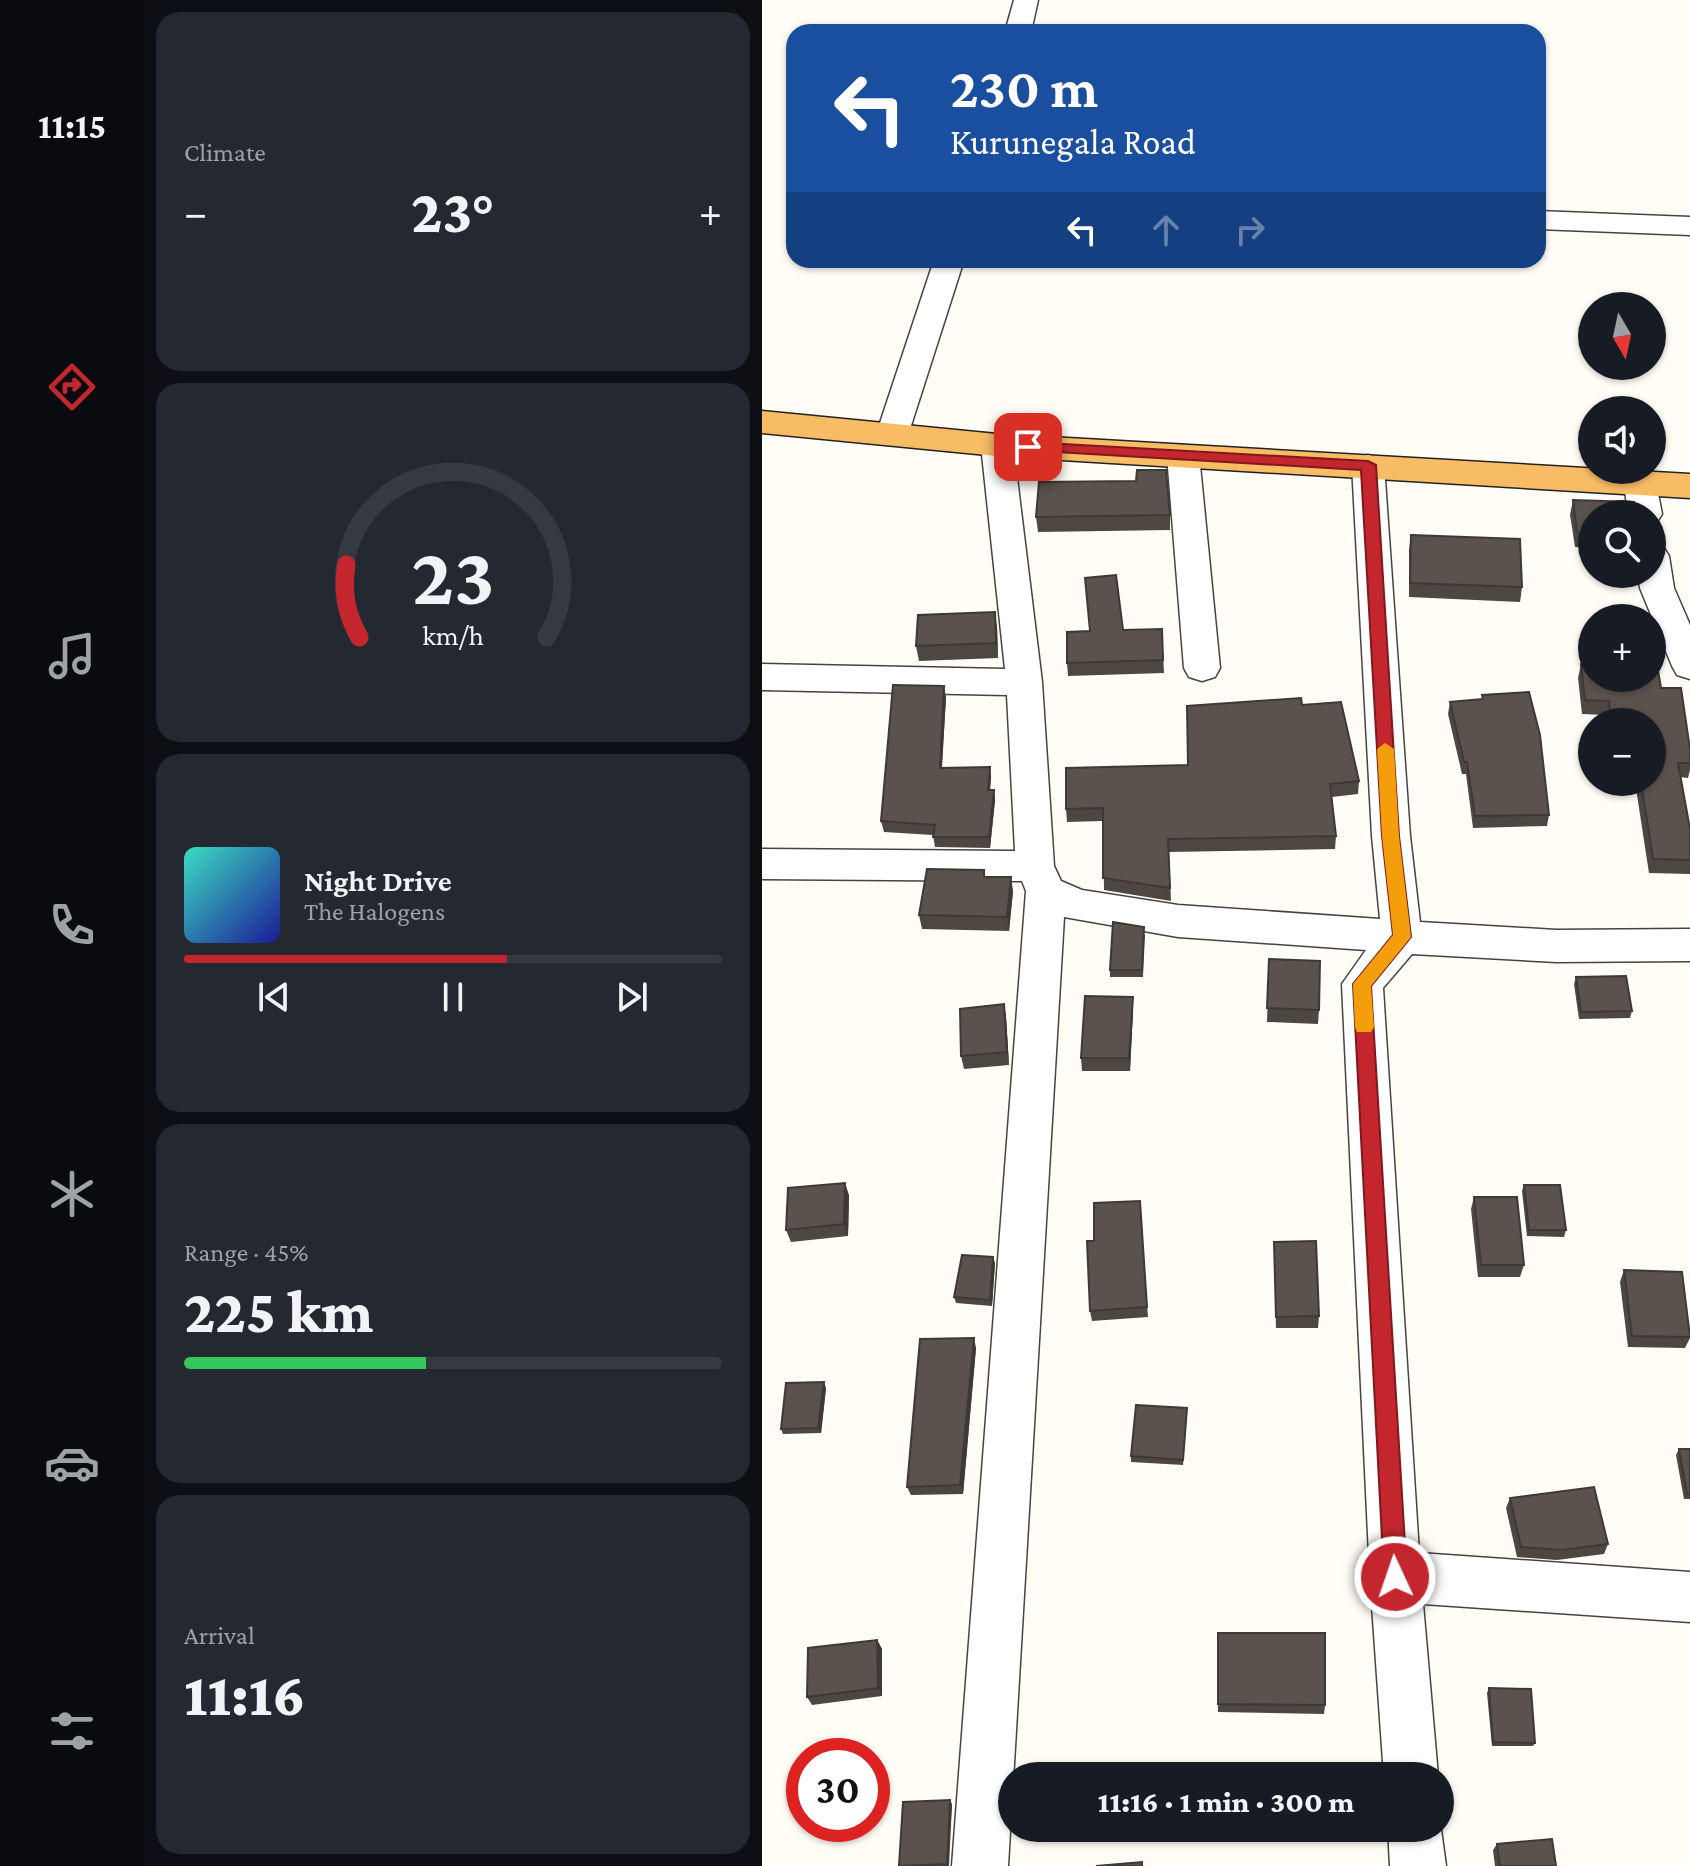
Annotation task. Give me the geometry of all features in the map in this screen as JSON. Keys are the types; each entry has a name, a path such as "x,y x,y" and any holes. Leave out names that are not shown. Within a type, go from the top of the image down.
{"highway":[{"path":"762,422 997,445 1368,465 1642,499 1690,486"}],"street":[{"path":"1020,24 1026,0"},
{"path":"1546,220 1690,226"},
{"path":"892,435 946,268"},
{"path":"980,1866 1040,879 1024,682 997,445"},
{"path":"1183,455 1202,668"},
{"path":"1368,465 1391,836 1402,937 1362,984 1395,1577 1410,1762"},
{"path":"1657,588 1690,666"},
{"path":"762,677 1024,682"},
{"path":"762,864 1040,879 1076,905 1178,921 1556,946 1690,945"},
{"path":"1395,1577 1690,1597"},
{"path":"1416,1842 1418,1866"}],"building":[{"path":"1137,470 1166,470 1170,515 1036,517 1039,482 1136,481"},
{"path":"1573,500 1578,500 1577,532"},
{"path":"1411,535 1520,539 1522,587 1410,583"},
{"path":"1116,575 1123,630 1162,629 1163,660 1067,663 1067,632 1090,631 1085,578"},
{"path":"995,612 996,643 916,646 918,615"},
{"path":"893,685 944,686 940,768 990,767 988,790 994,790 989,837 933,837 935,825 881,821"},
{"path":"1666,688 1681,688 1690,763 1678,763 1690,829 1690,860 1653,859 1643,796 1666,796 1666,708 1610,708 1609,701 1585,700 1584,692 1666,692"},
{"path":"1529,692 1540,735 1549,815 1475,816 1467,762 1464,762 1450,702 1483,699 1482,695"},
{"path":"1301,698 1302,705 1341,702 1359,781 1330,784 1336,836 1168,839 1170,888 1103,878 1103,808 1066,809 1066,768 1188,765 1187,706"},
{"path":"927,869 984,870 984,877 1011,877 1007,917 919,915"},
{"path":"1113,922 1144,927 1142,970 1110,970"},
{"path":"1269,959 1320,961 1319,1010 1267,1008"},
{"path":"1626,976 1632,1011 1581,1012 1576,977"},
{"path":"1085,996 1133,997 1129,1058 1081,1058"},
{"path":"1004,1004 1007,1052 961,1056 960,1009"},
{"path":"845,1183 844,1224 786,1230 788,1188"},
{"path":"1524,1185 1560,1185 1566,1230 1529,1230"},
{"path":"1474,1197 1517,1197 1524,1265 1481,1265"},
{"path":"1140,1201 1147,1307 1090,1311 1087,1241 1094,1241 1094,1203"},
{"path":"1316,1241 1319,1316 1276,1317 1274,1242"},
{"path":"962,1255 993,1257 990,1300 954,1297"},
{"path":"1624,1270 1682,1272 1690,1337 1632,1336"},
{"path":"974,1338 960,1485 907,1487 920,1339"},
{"path":"824,1382 818,1428 781,1429 786,1383"},
{"path":"1136,1405 1187,1408 1183,1460 1131,1456"},
{"path":"1679,1449 1690,1449 1690,1494 1687,1494"},
{"path":"1594,1487 1608,1544 1561,1550 1521,1547 1510,1498"},
{"path":"1218,1633 1325,1633 1325,1705 1218,1704"},
{"path":"877,1640 878,1688 807,1697 808,1648"},
{"path":"1489,1688 1531,1689 1535,1743 1493,1742"},
{"path":"950,1800 947,1864 899,1866 903,1802"},
{"path":"1552,1839 1556,1866 1500,1866 1497,1844"},
{"path":"1142,1862 1142,1866 1096,1866"}],"slow traffic":[{"path":"1364,1027 1362,984 1402,937 1385,749"}],"route":[{"path":"1028,447 1368,465 1391,836 1402,937 1362,984 1395,1577"}]}
